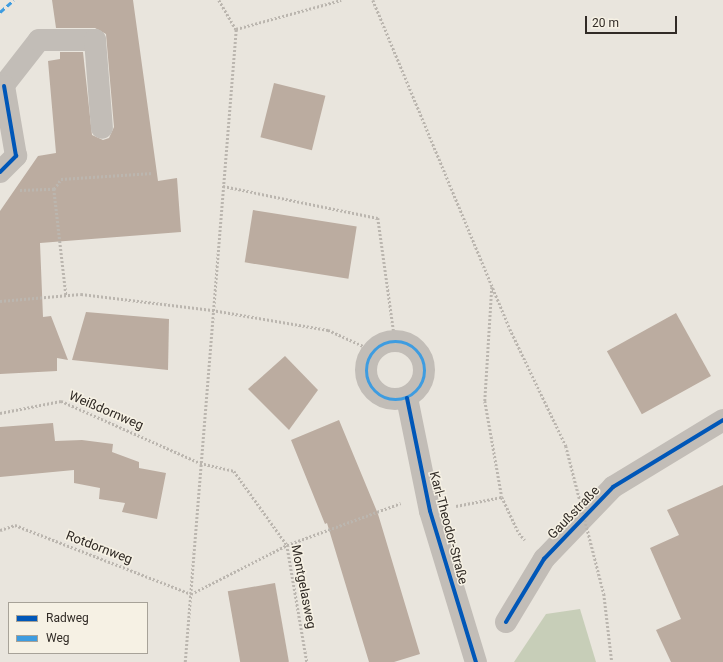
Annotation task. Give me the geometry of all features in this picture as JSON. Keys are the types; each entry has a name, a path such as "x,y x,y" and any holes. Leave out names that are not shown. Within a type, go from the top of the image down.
{"street":[{"path":"0,172 16,156 2,88 39,40 95,40 102,128"},
{"path":"396,340 411,344 415,348 422,356 426,372 420,387 407,398 387,399 371,388 365,369 372,350 382,342 396,340"},
{"name":"Karl-Theodor-Straße","path":"407,398 428,502 476,662"},
{"name":"Gaußstraße","path":"506,622 544,558 613,487 723,420"}],"path":[{"path":"185,662 212,310 236,29 219,0"},
{"path":"236,29 342,0"},
{"path":"373,0 492,286 566,446 604,594 612,662"},
{"path":"66,295 54,188 61,179 153,173"},
{"path":"223,186 378,218 396,340"},
{"path":"16,190 54,188"},
{"path":"492,286 485,401 502,497 519,533 544,558"},
{"path":"0,301 81,294 212,310 328,330 372,350"},
{"path":"191,594 287,545 428,502 502,497"}],"green space":[{"path":"580,609 596,662 514,662 546,614"}],"building":[{"path":"52,0 133,0 158,181 177,178 181,232 40,243 43,317 51,316 68,360 57,358 57,371 0,374 0,211 38,156 56,153 48,61 60,59 60,52 83,52 92,135 103,140 109,138 114,127 106,34 95,28 56,28"},
{"path":"274,83 325,96 312,150 260,137"},
{"path":"253,210 357,226 348,279 245,262"},
{"path":"86,312 169,319 168,370 72,360"},
{"path":"676,313 711,376 642,414 607,351"},
{"path":"285,356 318,390 289,430 248,389"},
{"path":"339,420 378,514 420,654 394,662 369,662 327,523 325,524 291,440"},
{"path":"53,423 55,441 82,440 113,444 112,452 139,462 139,468 166,473 157,519 122,512 125,503 99,499 100,488 74,483 74,470 0,477 0,427"},
{"path":"723,485 723,662 671,662 656,630 681,619 650,548 679,535 667,510"},
{"path":"275,583 289,662 240,662 228,591"}],"marked path":[{"path":"0,12 14,0"},
{"path":"389,341 401,341 416,349 424,364 424,370 424,376 416,391 401,399 389,399 374,391 366,376 366,364 374,349 389,341"}],"cycle path":[{"path":"0,172 16,156 4,86"},
{"path":"407,398 430,511 476,662"},
{"path":"506,622 544,559 613,487 723,420"}]}
